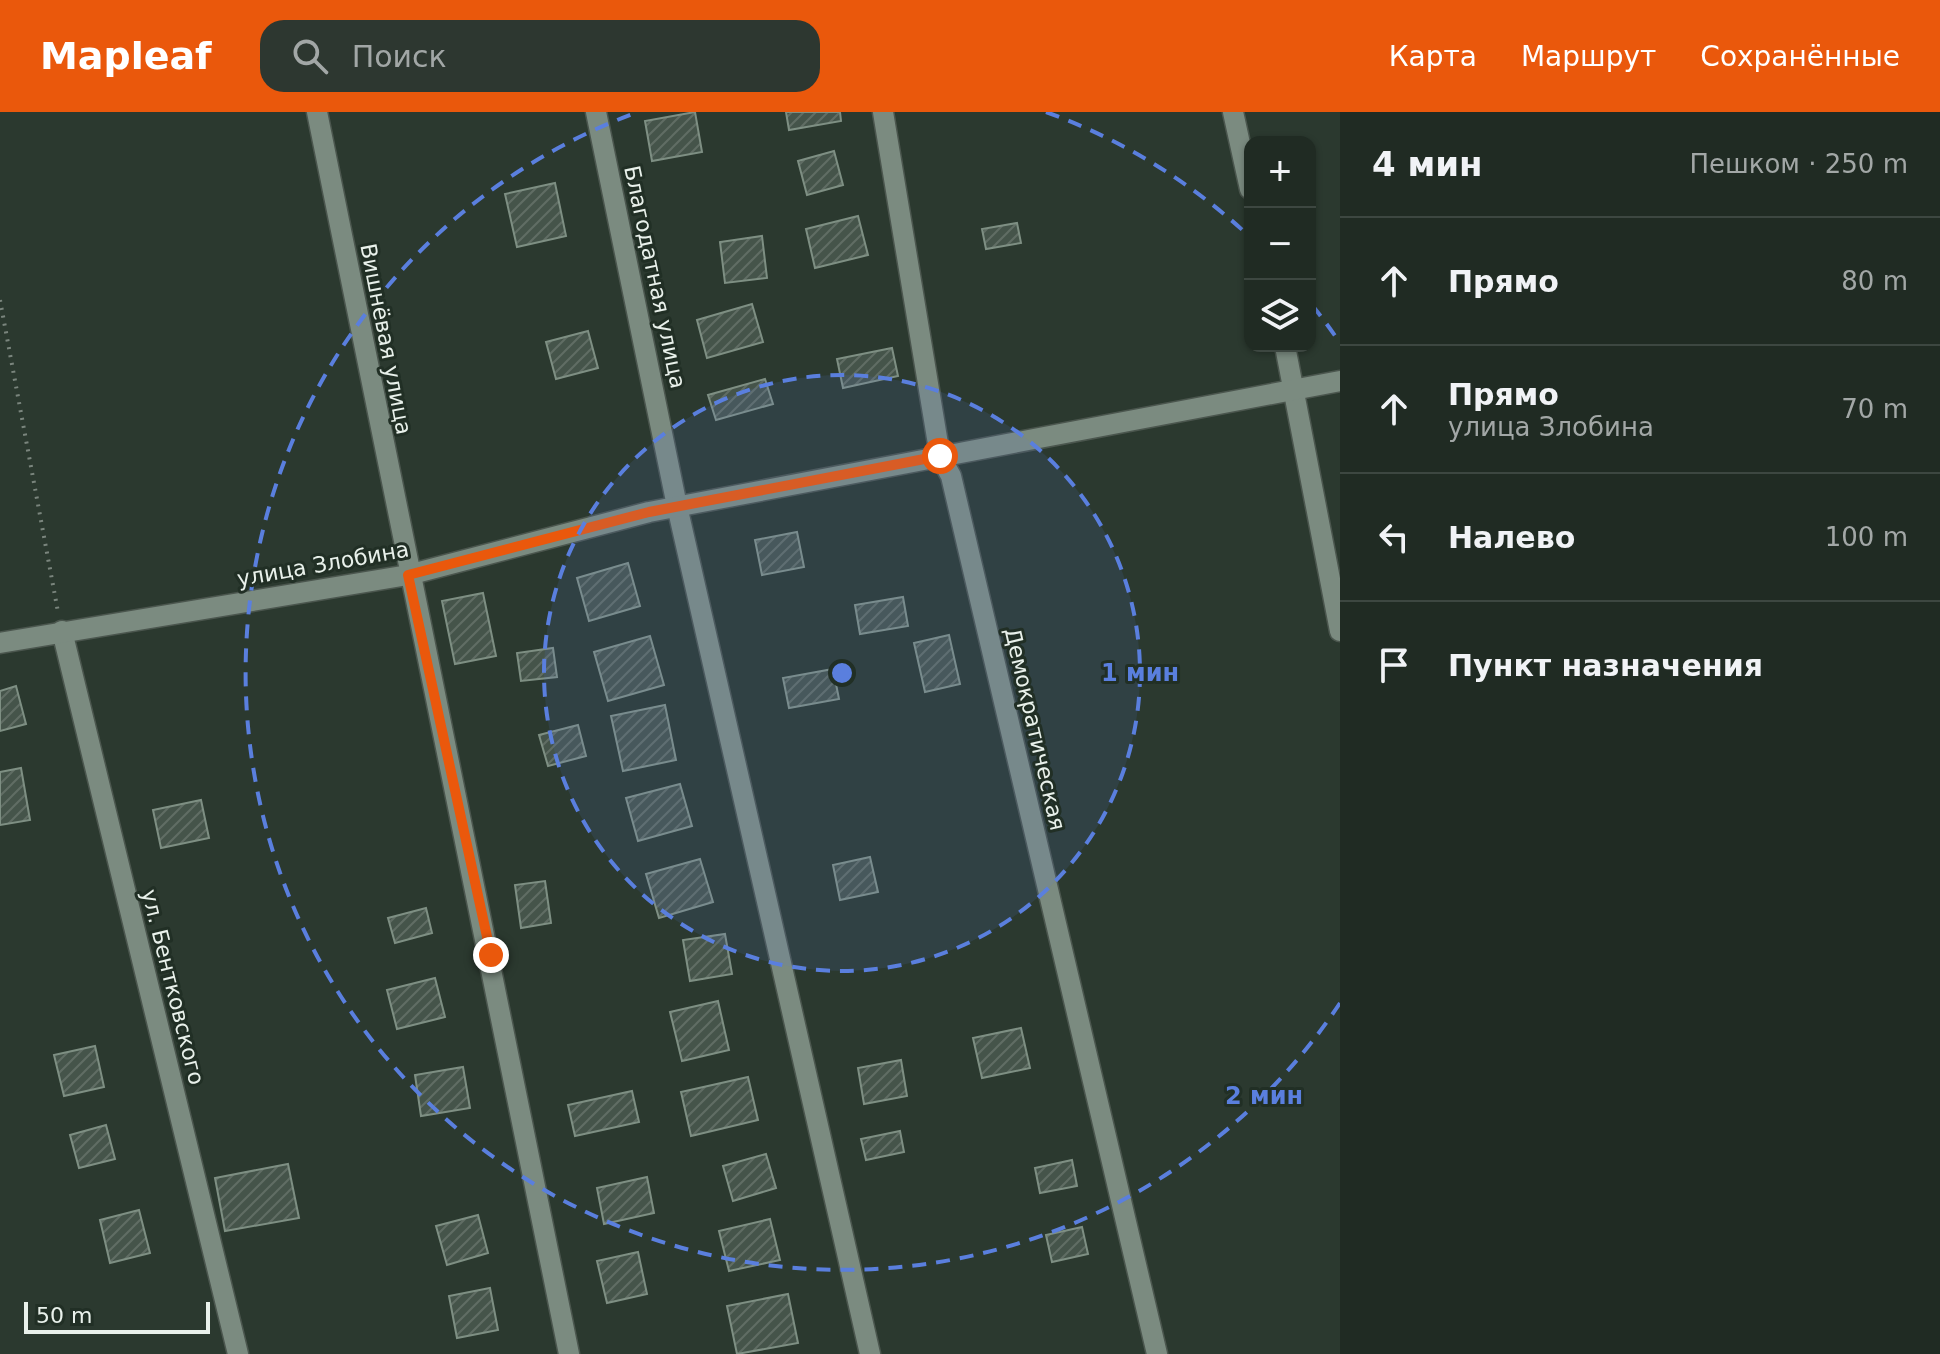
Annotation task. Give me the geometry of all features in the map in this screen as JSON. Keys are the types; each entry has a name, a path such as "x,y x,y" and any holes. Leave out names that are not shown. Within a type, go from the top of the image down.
{"street":[{"name":"Вишнёвая улица","path":"317,112 408,575 491,955 569,1354"},
{"name":"Благодатная улица","path":"596,112 677,506 870,1354"},
{"name":"Демократическая","path":"883,112 940,456 954,491 1157,1354"},
{"path":"1233,112 1244,162"},
{"path":"1286,352 1340,631"},
{"name":"улица Злобина","path":"0,643 408,575 677,506 1340,381"},
{"name":"ул. Бентковского","path":"62,631 238,1354"}],"path":[{"path":"0,300 62,631"}],"building":[{"path":"695,112 702,152 652,161 645,121"},
{"path":"786,112 840,112 841,121 789,130"},
{"path":"834,151 843,185 807,195 798,161"},
{"path":"555,183 566,236 517,247 505,194"},
{"path":"858,216 868,255 815,268 806,229"},
{"path":"1017,223 1021,243 986,249 982,229"},
{"path":"762,236 767,278 725,283 720,242"},
{"path":"752,304 763,342 707,358 697,320"},
{"path":"588,331 598,368 556,379 546,342"},
{"path":"892,348 898,376 843,388 837,359"},
{"path":"765,379 773,404 716,420 708,395"},
{"path":"797,532 804,567 762,575 755,540"},
{"path":"628,563 640,606 589,621 577,578"},
{"path":"483,593 496,656 455,664 442,601"},
{"path":"903,597 908,626 860,634 855,605"},
{"path":"949,635 960,684 925,692 914,643"},
{"path":"650,636 664,685 608,701 594,652"},
{"path":"553,648 557,677 521,681 517,653"},
{"path":"833,669 839,699 789,708 783,678"},
{"path":"16,686 26,724 0,731 0,691"},
{"path":"665,705 676,760 623,771 611,716"},
{"path":"578,725 586,756 548,766 539,735"},
{"path":"21,768 30,820 0,825 0,772"},
{"path":"680,784 692,826 638,841 626,798"},
{"path":"201,800 209,838 161,848 153,810"},
{"path":"870,857 878,892 840,900 833,865"},
{"path":"700,859 713,902 659,918 646,874"},
{"path":"545,881 551,923 521,928 515,885"},
{"path":"426,908 432,933 395,943 388,918"},
{"path":"725,934 732,974 690,981 683,940"},
{"path":"435,978 445,1017 397,1029 387,990"},
{"path":"718,1001 729,1050 682,1061 670,1012"},
{"path":"1021,1028 1030,1068 982,1078 973,1038"},
{"path":"95,1046 104,1087 64,1096 54,1055"},
{"path":"901,1060 907,1096 864,1104 858,1068"},
{"path":"463,1067 470,1108 421,1116 415,1075"},
{"path":"748,1077 758,1120 691,1136 681,1092"},
{"path":"632,1091 639,1122 575,1136 568,1105"},
{"path":"106,1125 115,1159 79,1168 70,1135"},
{"path":"900,1131 904,1152 866,1160 861,1139"},
{"path":"766,1154 776,1188 733,1201 723,1166"},
{"path":"1072,1160 1077,1186 1040,1193 1035,1168"},
{"path":"288,1164 299,1218 225,1231 215,1178"},
{"path":"647,1177 654,1213 604,1224 597,1188"},
{"path":"139,1210 150,1253 110,1263 100,1220"},
{"path":"478,1215 488,1253 447,1265 436,1226"},
{"path":"770,1219 780,1260 729,1271 719,1231"},
{"path":"1082,1227 1088,1254 1052,1262 1046,1235"},
{"path":"638,1252 647,1294 607,1303 597,1261"},
{"path":"490,1288 498,1330 457,1338 449,1296"},
{"path":"788,1294 798,1343 737,1354 727,1306"}],"route":[{"path":"491,955 408,575 649,512 940,456"}]}
